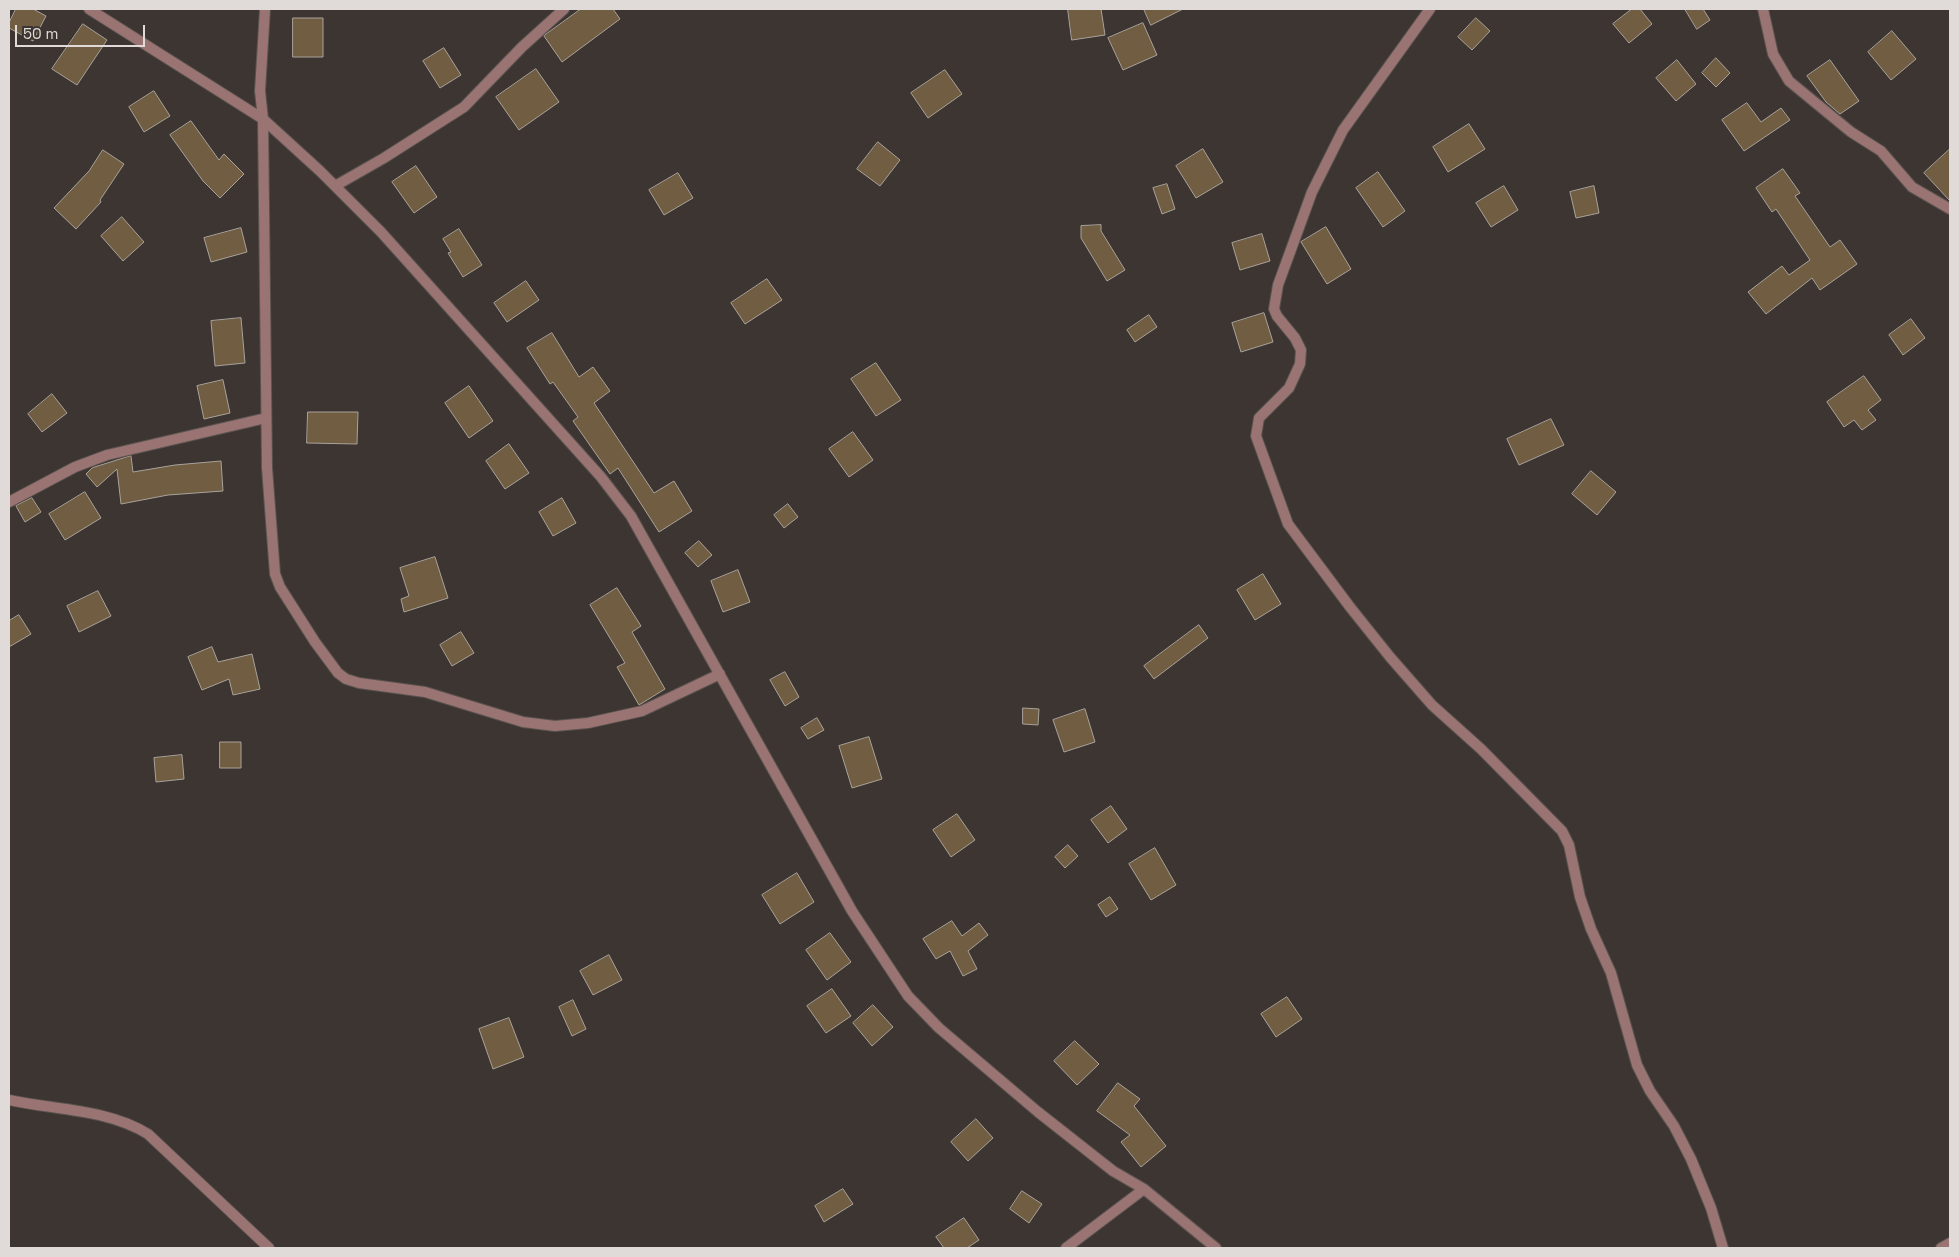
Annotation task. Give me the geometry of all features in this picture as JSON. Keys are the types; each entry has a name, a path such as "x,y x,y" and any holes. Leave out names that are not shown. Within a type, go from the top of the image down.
{"street":[{"path":"89,9 263,119 381,232 601,477 631,516 852,911 908,996 939,1028 1038,1112 1113,1171 1144,1189 1216,1248"},
{"path":"265,9 260,91 263,119 267,468 276,579 315,642 338,673 346,679 359,683 425,692 523,722 555,726 588,723 642,712 720,674"},
{"path":"335,186 392,154 464,107 522,47 564,9"},
{"path":"1430,9 1343,130 1312,192 1278,286 1274,309 1277,316 1295,338 1301,350 1300,364 1289,388 1260,418 1256,436 1288,524 1344,600 1390,657 1432,704 1481,749 1562,831 1570,851 1580,897 1590,929 1611,973 1637,1066 1650,1091 1674,1126 1691,1160 1711,1208 1723,1248"},
{"path":"1762,9 1772,54 1789,81 1851,132 1881,151 1912,187 1950,209"},
{"path":"9,502 75,467 107,454 266,418"},
{"path":"9,1100 107,1116 130,1123 148,1134 269,1248"},
{"path":"1066,1248 1144,1189"},
{"path":"1941,1248 1950,1243"}],"building":[{"path":"16,9 33,9 46,16 33,41 9,28 9,23"},
{"path":"581,9 613,9 620,19 562,62 544,36"},
{"path":"1068,9 1101,9 1105,35 1072,40"},
{"path":"1144,9 1183,9 1151,25"},
{"path":"1632,9 1640,9 1652,24 1629,43 1613,24"},
{"path":"1685,9 1703,9 1710,20 1697,29"},
{"path":"293,18 323,18 323,57 293,57"},
{"path":"1476,18 1490,31 1472,50 1458,37"},
{"path":"1143,23 1157,55 1123,70 1108,38"},
{"path":"83,24 107,40 77,85 52,69"},
{"path":"1892,31 1916,59 1891,80 1868,52"},
{"path":"444,48 461,75 440,88 423,61"},
{"path":"1716,58 1730,73 1716,87 1702,73"},
{"path":"1677,60 1696,84 1676,101 1656,78"},
{"path":"1830,60 1859,101 1840,114 1826,102 1807,76"},
{"path":"536,69 559,102 519,130 496,97"},
{"path":"945,70 962,94 928,118 911,93"},
{"path":"154,91 170,116 144,132 129,107"},
{"path":"1747,103 1761,122 1781,108 1790,120 1744,151 1722,120"},
{"path":"191,121 219,160 224,154 244,174 220,198 203,181 170,135"},
{"path":"1469,124 1485,149 1448,172 1433,147"},
{"path":"878,142 900,160 880,186 857,169"},
{"path":"1203,149 1223,182 1196,198 1176,166"},
{"path":"1950,149 1950,201 1924,173"},
{"path":"103,150 124,164 100,200 101,202 76,229 54,208 89,171"},
{"path":"416,166 437,197 414,213 392,182"},
{"path":"1783,169 1800,193 1795,196 1830,247 1840,240 1857,264 1820,290 1812,278 1766,314 1748,292 1782,266 1789,275 1810,260 1776,209 1772,212 1756,188"},
{"path":"1378,172 1405,211 1383,227 1356,188"},
{"path":"678,173 693,198 664,215 649,190"},
{"path":"1167,184 1175,209 1162,214 1153,188"},
{"path":"1504,186 1518,210 1491,227 1476,203"},
{"path":"1594,186 1599,213 1576,218 1570,192"},
{"path":"122,217 144,242 123,261 101,236"},
{"path":"1101,225 1101,231 1125,270 1107,281 1081,238 1081,226"},
{"path":"1326,227 1351,269 1327,284 1301,242"},
{"path":"241,228 247,252 211,262 204,238"},
{"path":"459,229 482,265 463,277 448,253 451,252 443,239"},
{"path":"1262,234 1270,261 1240,270 1232,243"},
{"path":"767,279 782,300 745,324 731,303"},
{"path":"526,281 539,300 507,322 494,303"},
{"path":"1264,313 1273,342 1241,352 1232,323"},
{"path":"1149,315 1157,327 1135,342 1127,330"},
{"path":"241,318 245,363 215,366 211,321"},
{"path":"1911,319 1925,338 1903,355 1889,335"},
{"path":"552,333 579,377 593,367 610,391 594,403 654,493 674,481 692,511 659,532 618,468 610,474 573,421 578,417 553,382 550,384 527,348"},
{"path":"876,363 901,400 876,416 851,379"},
{"path":"1864,376 1881,400 1868,410 1876,420 1862,430 1854,420 1844,427 1827,402"},
{"path":"223,380 230,413 204,419 197,386"},
{"path":"469,386 493,421 469,438 445,403"},
{"path":"52,394 67,413 42,432 28,414"},
{"path":"308,412 358,412 357,444 307,443"},
{"path":"1551,419 1564,445 1519,465 1507,439"},
{"path":"853,432 873,460 849,477 829,449"},
{"path":"509,444 529,473 505,489 486,461"},
{"path":"131,456 133,472 175,465 221,461 223,491 168,495 121,504 117,469 97,487 86,474 92,468"},
{"path":"1591,471 1616,492 1597,515 1572,494"},
{"path":"85,492 101,518 65,540 49,514"},
{"path":"32,498 41,512 25,522 16,506"},
{"path":"562,498 576,523 553,536 539,512"},
{"path":"788,504 798,517 784,528 774,515"},
{"path":"699,541 712,555 698,567 685,553"},
{"path":"435,557 448,598 404,612 401,599 409,596 400,568"},
{"path":"738,570 750,602 723,612 711,581"},
{"path":"1263,574 1281,604 1255,620 1237,590"},
{"path":"617,588 641,626 632,632 665,689 639,705 617,667 625,663 590,605"},
{"path":"98,591 111,616 79,632 67,606"},
{"path":"19,615 31,634 9,647 9,621"},
{"path":"1199,625 1208,638 1154,679 1144,666"},
{"path":"461,632 474,653 452,666 440,645"},
{"path":"212,647 218,662 252,654 260,689 233,695 229,679 202,690 188,657"},
{"path":"785,672 799,697 785,706 770,680"},
{"path":"1023,708 1039,709 1038,725 1023,724"},
{"path":"1085,709 1095,742 1064,752 1053,720"},
{"path":"817,718 824,730 808,739 801,728"},
{"path":"869,737 882,779 852,788 839,746"},
{"path":"220,742 241,742 241,768 220,768"},
{"path":"182,755 184,779 156,782 154,758"},
{"path":"1111,806 1127,829 1108,843 1091,820"},
{"path":"957,814 975,840 951,857 933,830"},
{"path":"1068,845 1078,856 1065,868 1055,857"},
{"path":"1155,848 1176,885 1151,900 1129,864"},
{"path":"797,873 814,902 780,924 762,895"},
{"path":"1110,897 1118,909 1106,917 1098,905"},
{"path":"952,921 962,936 979,923 988,935 968,951 977,969 963,976 950,951 936,959 923,939"},
{"path":"830,933 851,962 827,980 806,950"},
{"path":"609,955 622,980 593,995 580,971"},
{"path":"832,989 851,1016 826,1033 807,1006"},
{"path":"1287,997 1302,1019 1276,1037 1261,1014"},
{"path":"573,1000 586,1029 572,1036 559,1007"},
{"path":"873,1005 893,1027 872,1046 853,1023"},
{"path":"509,1018 524,1057 493,1069 479,1029"},
{"path":"1075,1041 1099,1064 1077,1085 1054,1061"},
{"path":"1118,1083 1140,1099 1134,1106 1166,1146 1141,1167 1121,1142 1130,1135 1097,1111"},
{"path":"976,1119 993,1138 968,1161 951,1142"},
{"path":"843,1189 853,1204 824,1222 815,1206"},
{"path":"1022,1191 1042,1204 1029,1223 1010,1209"},
{"path":"964,1218 979,1240 967,1248 944,1248 936,1237"}]}
